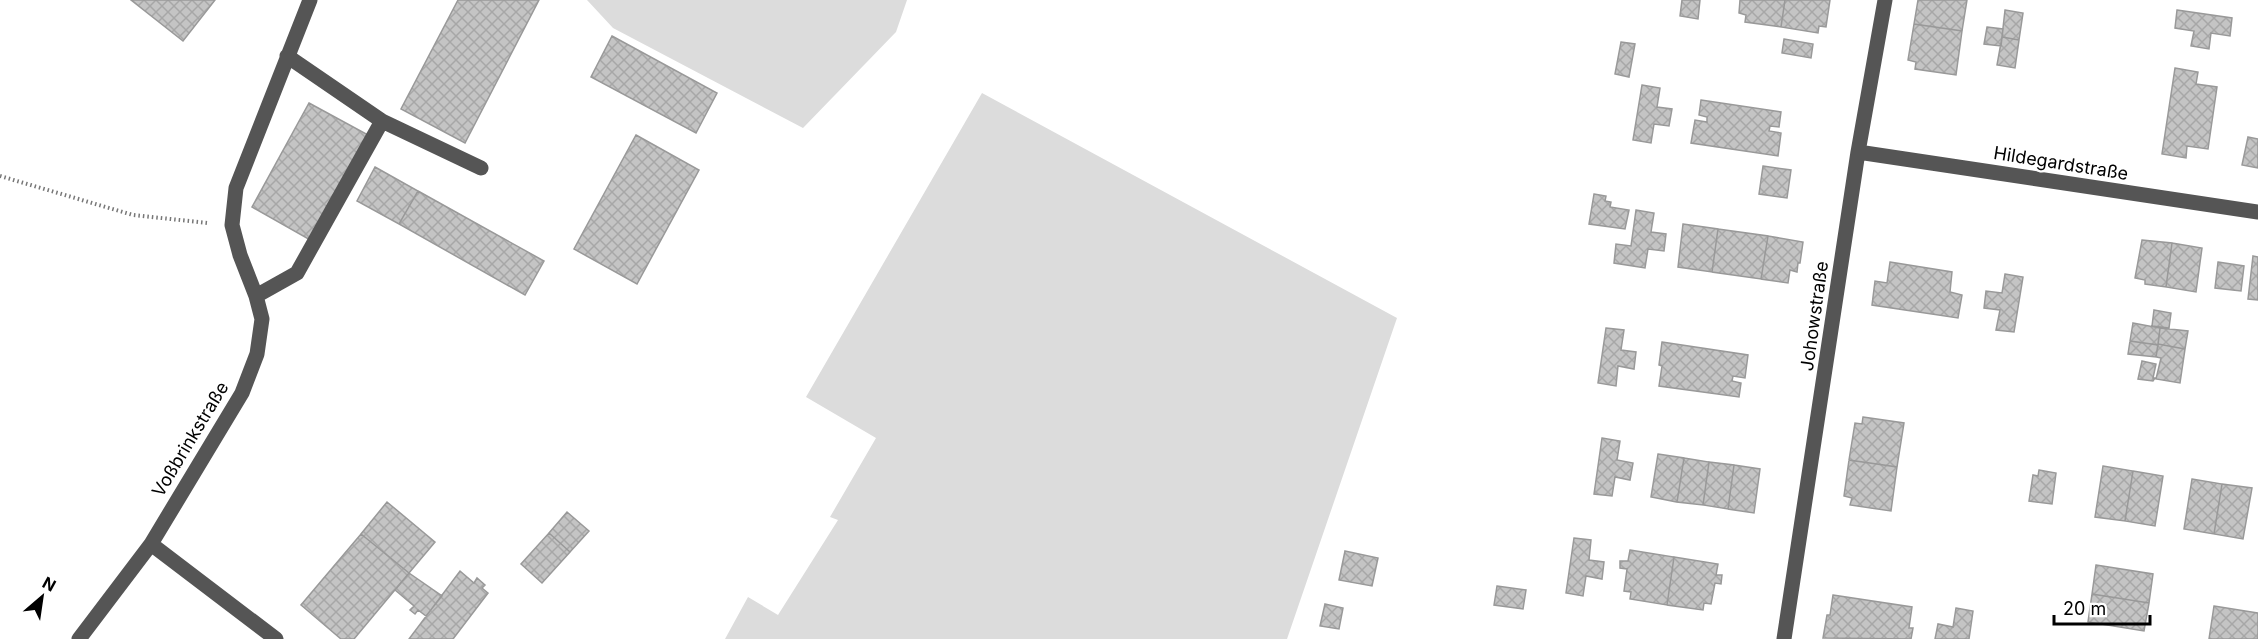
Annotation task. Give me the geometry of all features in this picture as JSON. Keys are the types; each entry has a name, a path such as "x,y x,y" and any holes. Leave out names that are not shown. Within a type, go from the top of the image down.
{"street":[{"name":"Voßbrinkstraße","path":"79,639 150,544 242,393 257,354 262,319 232,225 236,188 310,0"},
{"name":"Johowstraße","path":"1784,639 1858,152 1885,0"},
{"path":"287,56 382,121 481,168"},
{"path":"256,296 297,273 382,121"},
{"name":"Hildegardstraße","path":"1858,152 2258,212"},
{"path":"150,544 276,639"}],"path":[{"path":"0,176 133,215 232,225"}],"shaded area":[{"path":"587,0 907,0 896,32 803,128 613,28"},
{"path":"982,93 1397,318 1287,639 725,639 748,597 778,615 838,520 830,517 876,438 806,397"}],"building":[{"path":"131,0 215,0 183,41"},
{"path":"458,0 539,0 465,143 401,109"},
{"path":"1682,0 1700,0 1698,19 1680,16"},
{"path":"1740,0 1785,0 1781,27 1745,22 1746,15 1739,13"},
{"path":"1785,0 1830,0 1826,27 1819,26 1818,33 1781,27"},
{"path":"1918,0 1967,0 1962,31 1914,24"},
{"path":"2005,10 2023,13 2019,40 2002,37"},
{"path":"2177,10 2232,18 2230,36 2211,33 2209,49 2191,46 2194,31 2175,28"},
{"path":"1914,24 1962,31 1956,75 1915,69 1916,62 1908,60"},
{"path":"1987,27 2003,29 2001,46 1984,44"},
{"path":"612,36 717,93 696,133 591,77"},
{"path":"2002,37 2019,40 2015,68 1997,65"},
{"path":"1784,39 1813,44 1811,58 1782,53"},
{"path":"1621,42 1635,44 1629,77 1615,74"},
{"path":"2175,68 2198,72 2196,84 2217,87 2208,149 2187,146 2186,158 2162,154"},
{"path":"1642,85 1660,88 1657,107 1672,109 1669,126 1654,124 1651,143 1633,140"},
{"path":"1701,100 1781,112 1779,127 1770,126 1769,131 1781,133 1778,156 1691,143 1695,120 1707,122 1707,117 1699,115"},
{"path":"309,103 370,136 312,241 252,207"},
{"path":"636,135 699,170 637,284 574,249"},
{"path":"2248,137 2258,139 2258,168 2242,165"},
{"path":"1763,166 1791,170 1787,198 1759,194"},
{"path":"375,167 418,191 399,224 357,201"},
{"path":"418,191 544,261 525,295 399,224"},
{"path":"1594,194 1606,196 1605,201 1611,202 1610,207 1629,210 1625,229 1589,224"},
{"path":"1636,210 1654,213 1651,232 1666,234 1664,251 1648,249 1645,268 1614,263 1616,244 1631,246"},
{"path":"1683,224 1718,229 1712,272 1678,267"},
{"path":"1718,229 1768,236 1761,279 1712,272"},
{"path":"1768,236 1803,242 1797,272 1790,270 1788,283 1761,279"},
{"path":"2142,240 2172,243 2166,287 2145,284 2145,280 2135,278"},
{"path":"2172,243 2202,248 2196,292 2166,287"},
{"path":"2253,256 2258,257 2258,300 2248,299"},
{"path":"1890,262 1952,272 1950,292 1962,295 1958,318 1872,305 1875,281 1887,283"},
{"path":"2218,262 2244,266 2241,291 2215,288"},
{"path":"2005,274 2023,277 2014,332 1996,330 2000,310 1984,308 1986,291 2002,293"},
{"path":"2154,310 2171,313 2169,328 2152,326"},
{"path":"2133,323 2160,328 2158,345 2130,341"},
{"path":"1606,328 1624,330 1621,350 1636,352 1634,369 1618,366 1616,386 1598,383"},
{"path":"2160,328 2188,331 2185,349 2158,344"},
{"path":"2130,341 2158,345 2156,357 2128,354"},
{"path":"1662,342 1748,355 1745,378 1733,376 1732,381 1741,383 1739,397 1659,386"},
{"path":"2158,344 2185,349 2180,383 2156,379 2161,358 2156,357"},
{"path":"2142,361 2156,364 2153,381 2138,379"},
{"path":"1863,417 1904,423 1897,467 1849,460 1855,423 1862,424"},
{"path":"1602,438 1620,441 1617,460 1633,463 1630,480 1615,477 1612,496 1594,494"},
{"path":"1658,454 1684,458 1677,502 1651,497"},
{"path":"1684,458 1709,462 1703,505 1677,502"},
{"path":"1849,460 1897,467 1891,511 1850,505 1852,498 1844,496"},
{"path":"1709,462 1734,465 1728,509 1703,505"},
{"path":"1734,465 1760,469 1754,513 1728,509"},
{"path":"2103,466 2133,471 2125,521 2095,517"},
{"path":"2039,470 2056,473 2052,504 2029,501 2033,475 2038,476"},
{"path":"2133,471 2163,476 2155,526 2125,521"},
{"path":"2192,479 2222,484 2214,534 2184,529"},
{"path":"2222,484 2252,488 2243,539 2214,534"},
{"path":"387,502 435,542 409,573 361,534"},
{"path":"567,512 589,531 570,552 549,533"},
{"path":"549,533 570,552 542,583 521,564"},
{"path":"361,534 409,573 354,639 341,639 301,605"},
{"path":"1574,538 1591,540 1589,560 1604,562 1602,579 1586,576 1583,596 1566,593"},
{"path":"1630,550 1674,557 1667,605 1630,599 1631,592 1624,591 1627,569 1620,568 1620,561 1628,561"},
{"path":"1345,551 1378,558 1372,586 1339,580"},
{"path":"1674,557 1718,564 1716,575 1722,575 1721,584 1715,583 1711,604 1704,603 1703,610 1667,605"},
{"path":"2096,565 2153,574 2149,603 2092,594"},
{"path":"460,571 474,583 477,578 485,585 482,588 488,593 453,639 409,639"},
{"path":"409,573 442,596 426,616 418,610 415,614 410,610 414,606 395,590"},
{"path":"1497,586 1526,590 1523,609 1494,605"},
{"path":"2092,594 2149,603 2144,631 2088,622"},
{"path":"1833,595 1912,607 1909,628 1913,628 1911,639 1823,638"},
{"path":"1325,604 1343,608 1339,629 1320,626"},
{"path":"2214,606 2258,613 2258,639 2209,639"},
{"path":"1956,608 1973,611 1969,639 1935,639 1938,624 1953,627"}]}
